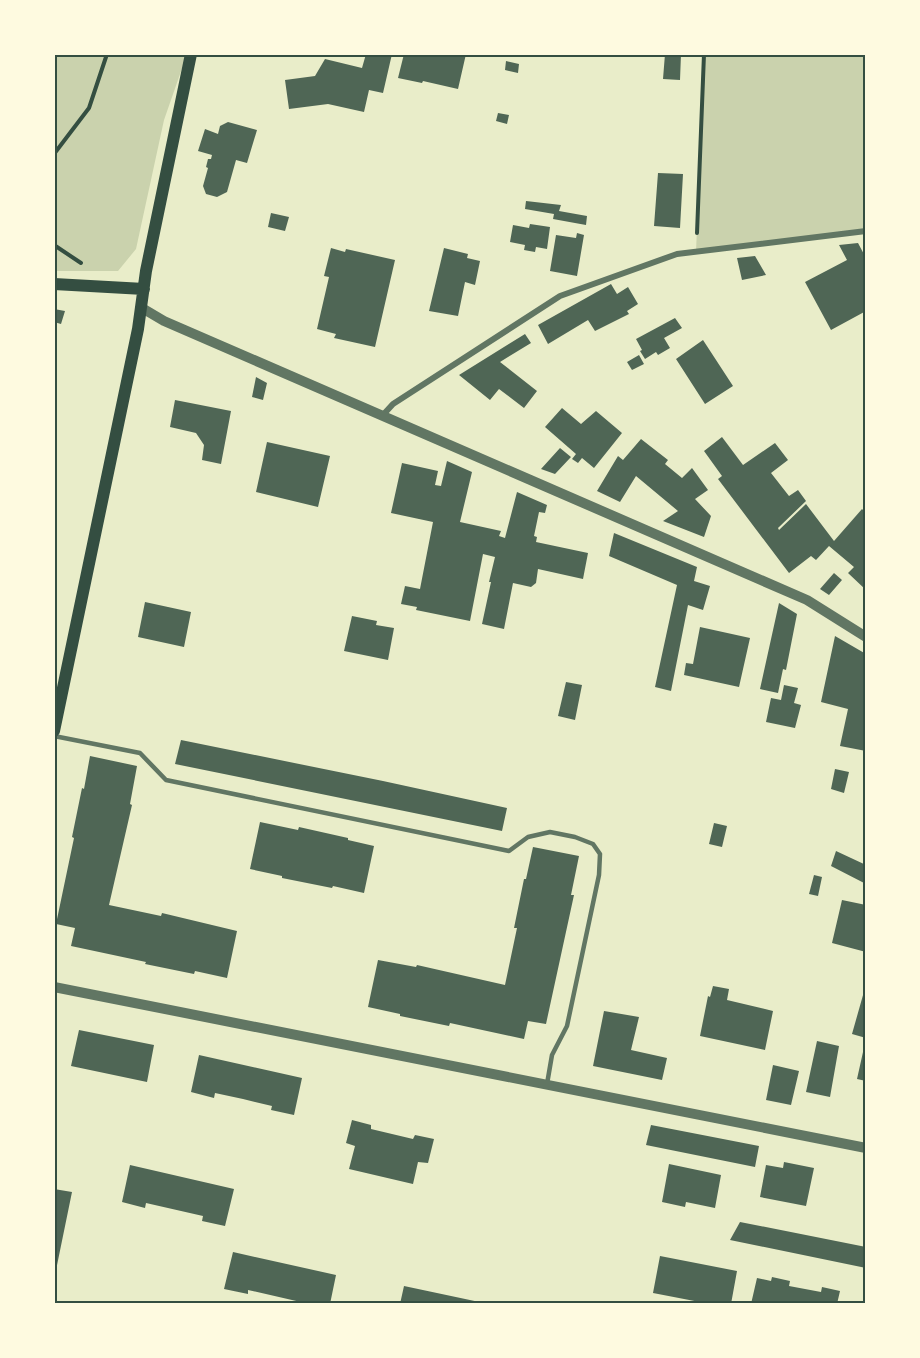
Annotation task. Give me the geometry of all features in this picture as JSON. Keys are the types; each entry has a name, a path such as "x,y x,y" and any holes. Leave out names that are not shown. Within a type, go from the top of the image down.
{"main road":[{"path":"54,731 142,308 146,271 191,54"},
{"path":"54,284 144,289"}],"street":[{"path":"382,416 393,404 560,296 677,255 866,231"},
{"path":"142,308 164,321 807,600 866,637"},
{"path":"54,987 866,1148"}],"lane":[{"path":"54,736 140,753 166,780 509,850 528,837 550,832 575,837 593,844 600,854 598,875 567,1026 552,1055 547,1084"}],"path":[{"path":"54,154 89,108 107,54"},
{"path":"696,252 704,54"}],"green space":[{"path":"54,54 187,54 164,120 136,249 118,271 54,271"},
{"path":"704,54 866,54 866,231 696,252"}],"building":[{"path":"366,54 392,54 383,93 369,90 364,112 328,104 289,109 285,80 315,76 325,59 362,68"},
{"path":"404,54 466,54 458,89 398,78"},
{"path":"665,54 681,54 680,80 663,79"},
{"path":"506,61 519,64 518,73 505,70"},
{"path":"498,113 509,115 507,124 496,121"},
{"path":"228,122 257,130 247,163 236,160 227,192 217,197 206,194 203,186 208,159 211,159 212,155 198,151 205,129 218,134 220,126"},
{"path":"658,173 683,174 680,228 654,226"},
{"path":"526,201 561,205 559,211 587,216 586,225 553,219 554,214 525,209"},
{"path":"271,213 289,217 285,231 268,227"},
{"path":"530,224 550,227 547,249 536,247 535,252 524,250 525,245 510,242 513,225 529,228"},
{"path":"577,233 584,235 577,276 550,271 556,235 576,238"},
{"path":"858,243 866,258 866,311 831,330 805,282 847,260 839,245"},
{"path":"331,248 395,260 375,347 334,338 336,334 317,329 329,277 324,276"},
{"path":"444,248 468,254 467,258 480,261 475,285 465,282 458,316 429,311"},
{"path":"755,256 766,275 742,280 737,258"},
{"path":"611,284 617,294 628,287 638,304 627,311 629,314 595,331 588,320 548,344 538,325"},
{"path":"54,309 65,311 61,324 54,322"},
{"path":"675,318 682,328 664,338 670,348 658,355 656,352 645,359 636,339"},
{"path":"525,334 531,343 500,362 537,391 524,408 499,389 490,400 459,375"},
{"path":"703,340 733,386 705,404 676,359"},
{"path":"639,355 644,364 632,370 627,362"},
{"path":"256,377 267,383 263,400 252,397"},
{"path":"175,400 231,411 221,464 202,460 204,445 196,433 170,427"},
{"path":"562,408 581,424 596,411 622,433 594,468 582,458 578,463 572,459 576,454 545,427"},
{"path":"722,437 743,465 775,443 788,460 771,473 789,496 798,490 806,501 778,528 779,530 806,504 834,541 862,509 866,513 866,590 848,573 854,567 829,546 816,560 811,556 789,573 718,479 722,476 704,451"},
{"path":"641,439 668,460 665,464 682,478 692,468 708,490 695,499 711,516 704,537 663,521 678,511 636,476 620,502 597,491 618,456 623,460"},
{"path":"267,442 330,456 318,507 256,492"},
{"path":"560,448 571,457 555,474 541,469"},
{"path":"447,461 472,472 460,522 501,531 499,536 505,538 517,492 547,505 545,513 539,512 534,536 537,537 536,542 588,553 583,579 538,569 536,583 531,587 513,583 504,629 482,624 495,557 483,554 470,621 416,610 417,607 401,604 405,586 420,589 433,522 391,513 402,463 438,471 435,485 441,486"},
{"path":"614,533 697,567 694,581 710,586 703,610 688,605 671,691 655,687 677,585 609,556"},
{"path":"834,573 842,580 829,595 820,589"},
{"path":"145,602 191,612 184,647 138,637"},
{"path":"779,603 797,614 786,670 783,669 778,693 760,689"},
{"path":"352,616 377,621 376,625 394,628 388,660 344,651"},
{"path":"700,627 750,638 739,687 684,675 686,663 693,664"},
{"path":"835,636 866,654 866,751 840,746 848,709 821,702"},
{"path":"566,682 582,685 575,720 558,716"},
{"path":"784,685 798,688 794,703 801,705 795,728 766,722 771,698 781,700"},
{"path":"181,740 507,808 502,831 175,764"},
{"path":"90,756 137,766 130,804 132,805 109,905 161,916 162,913 237,931 227,978 145,964 146,962 71,946 75,928 56,924"},
{"path":"835,769 849,772 844,793 831,789"},
{"path":"260,822 298,830 299,827 374,846 364,893 282,878 282,876 250,869"},
{"path":"714,823 727,826 722,847 709,844"},
{"path":"533,847 579,856 571,895 574,895 546,1024 528,1021 524,1039 450,1023 449,1026 400,1016 400,1014 368,1007 378,960 416,967 417,965 505,985 517,928 514,928"},
{"path":"836,851 866,865 866,884 831,866"},
{"path":"814,875 822,877 818,896 809,894"},
{"path":"842,900 866,905 866,952 832,943"},
{"path":"713,986 729,989 727,1000 773,1011 765,1050 700,1036 708,996 710,997"},
{"path":"866,988 866,1038 852,1034"},
{"path":"604,1011 639,1017 631,1050 667,1058 662,1080 593,1066"},
{"path":"79,1030 154,1045 147,1082 71,1066"},
{"path":"817,1041 839,1046 830,1097 806,1092"},
{"path":"863,1052 866,1053 866,1081 857,1079"},
{"path":"199,1055 302,1078 294,1115 271,1110 272,1106 243,1099 215,1093 214,1098 191,1092"},
{"path":"773,1065 799,1071 791,1105 766,1100"},
{"path":"352,1120 371,1125 371,1129 413,1139 415,1135 434,1139 428,1163 418,1162 413,1184 349,1169 355,1146 346,1143"},
{"path":"651,1125 759,1146 755,1167 646,1145"},
{"path":"784,1162 814,1168 806,1206 760,1197 766,1165 783,1168"},
{"path":"669,1164 721,1175 715,1208 686,1202 685,1207 662,1202"},
{"path":"130,1165 234,1189 225,1226 202,1221 203,1216 146,1203 145,1208 122,1202"},
{"path":"54,1189 72,1192 55,1275 54,1274"},
{"path":"740,1222 866,1247 866,1268 730,1240"},
{"path":"233,1252 336,1275 330,1304 305,1304 248,1290 248,1294 224,1289"},
{"path":"660,1256 737,1271 731,1304 710,1304 653,1293"},
{"path":"772,1277 790,1281 789,1286 821,1292 822,1287 840,1291 837,1304 751,1304 757,1278 771,1281"},
{"path":"404,1286 484,1303 484,1304 400,1304"}]}
